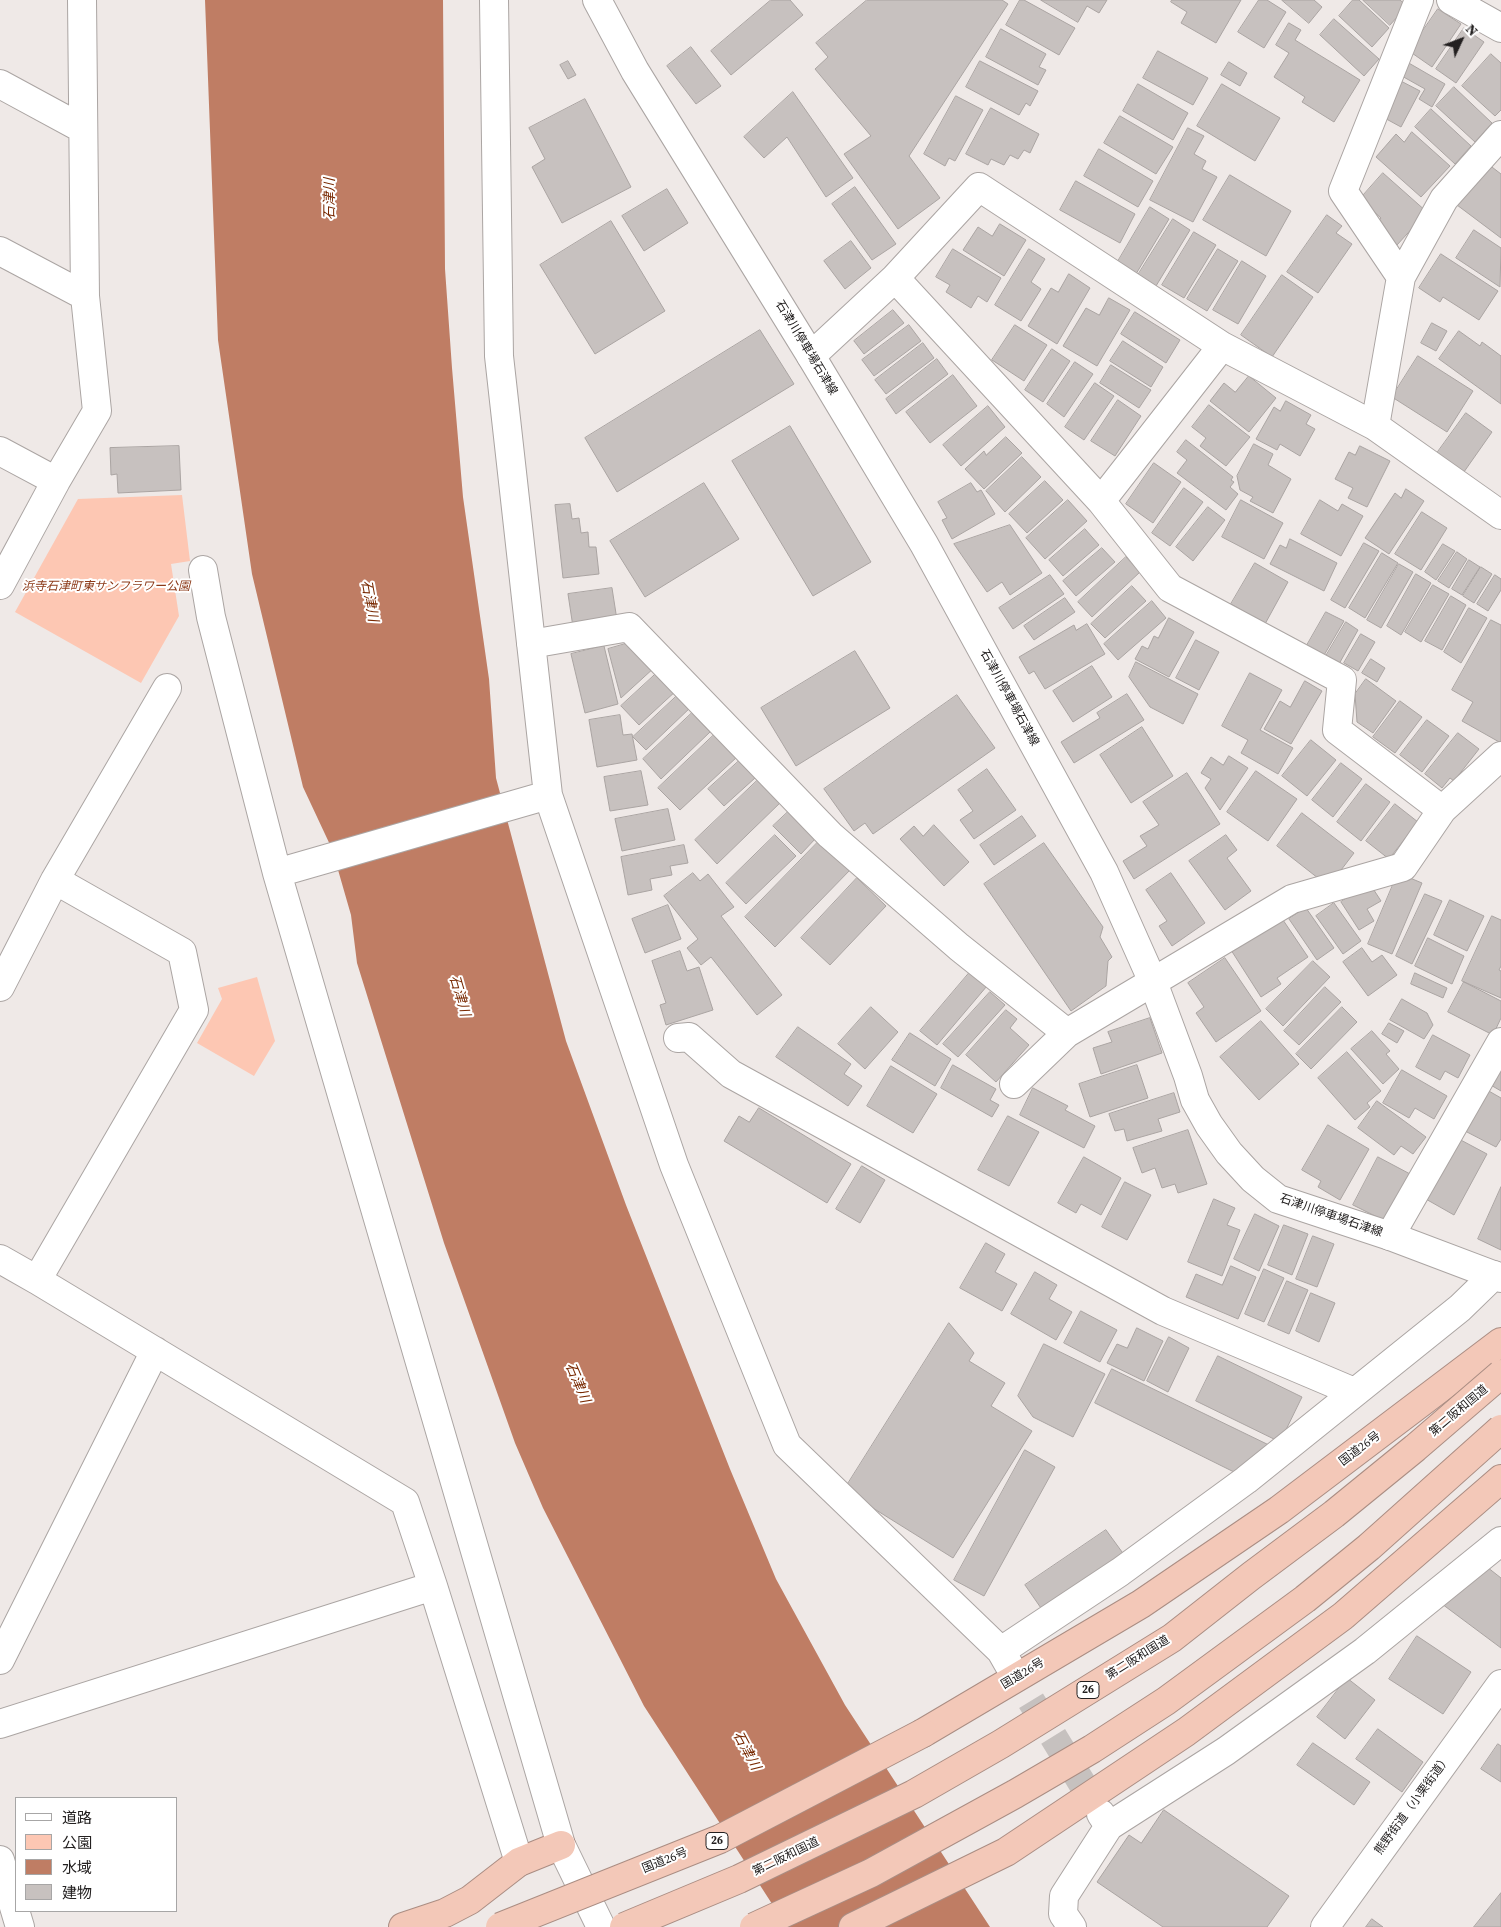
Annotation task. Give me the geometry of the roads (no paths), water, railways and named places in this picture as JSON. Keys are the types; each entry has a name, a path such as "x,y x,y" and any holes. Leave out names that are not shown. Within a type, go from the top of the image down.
{"highway":[{"name":"国道26号","path":"500,1927 720,1839 923,1733 1141,1604 1279,1510 1501,1342"},
{"name":"第二阪和国道","path":"624,1927 739,1879 914,1794 1001,1744 1172,1638 1334,1514 1501,1374"},
{"path":"754,1927 879,1869 1092,1749 1166,1701 1305,1599 1390,1529 1501,1429"},
{"path":"853,1927 1006,1852 1186,1732 1343,1616 1501,1479"},
{"path":"403,1927 445,1912 470,1900 519,1862 561,1845"}],"street":[{"path":"0,585 56,480 97,411 85,296 82,0"},
{"path":"494,0 499,356 548,795 674,1165 787,1445 1005,1658 1246,1480 1498,1276"},
{"name":"石津川停車場石津線","path":"597,0 635,71 811,356 924,544 1104,872 1153,982 1195,1100 1214,1132 1229,1153 1253,1179 1278,1199 1390,1236 1498,1276"},
{"path":"1401,277 1343,191 1418,0"},
{"path":"1451,0 1501,28"},
{"path":"0,84 83,129"},
{"path":"1375,426 1401,277 1444,199 1501,134"},
{"path":"811,356 895,278 979,187 1222,346 1375,426 1501,515"},
{"path":"0,251 85,296"},
{"path":"895,278 1101,501 1170,588 1342,680 1337,730 1442,810"},
{"path":"1101,501 1222,346"},
{"path":"0,451 56,480"},
{"path":"203,570 210,617 277,873 561,1845 601,1927"},
{"path":"531,644 629,627 830,835 959,947 1067,1033"},
{"path":"0,987 55,880 167,688"},
{"path":"1014,1084 1067,1033 1292,899 1403,866 1442,810 1501,756"},
{"path":"277,873 548,795"},
{"path":"37,1280 194,1010 182,952 55,880"},
{"path":"678,1038 689,1037 731,1074 1163,1311 1354,1392"},
{"path":"1390,1236 1501,1042"},
{"path":"0,1259 405,1502 519,1862"},
{"path":"0,1660 155,1351"},
{"path":"1072,1927 1063,1914 1064,1896 1105,1820 1226,1751 1365,1651 1501,1541"},
{"path":"0,1724 433,1586"},
{"name":"熊野街道（小栗街道）","path":"1325,1927 1501,1684"},
{"path":"0,1860 15,1910"},
{"path":"16,1912 20,1927"}],"water":[{"name":"石津川","path":"205,0 443,0 445,269 463,497 489,679 496,778 566,1041 626,1205 730,1469 776,1579 845,1705 990,1927 787,1927 644,1706 543,1508 515,1443 444,1243 357,963 351,915 332,849 303,787 252,574 218,340"}],"tunnel":[{"path":"1009,1665 1101,1814"}],"park label":[{"name":"浜寺石津町東サンフラワー公園","path":"106,587"}]}
